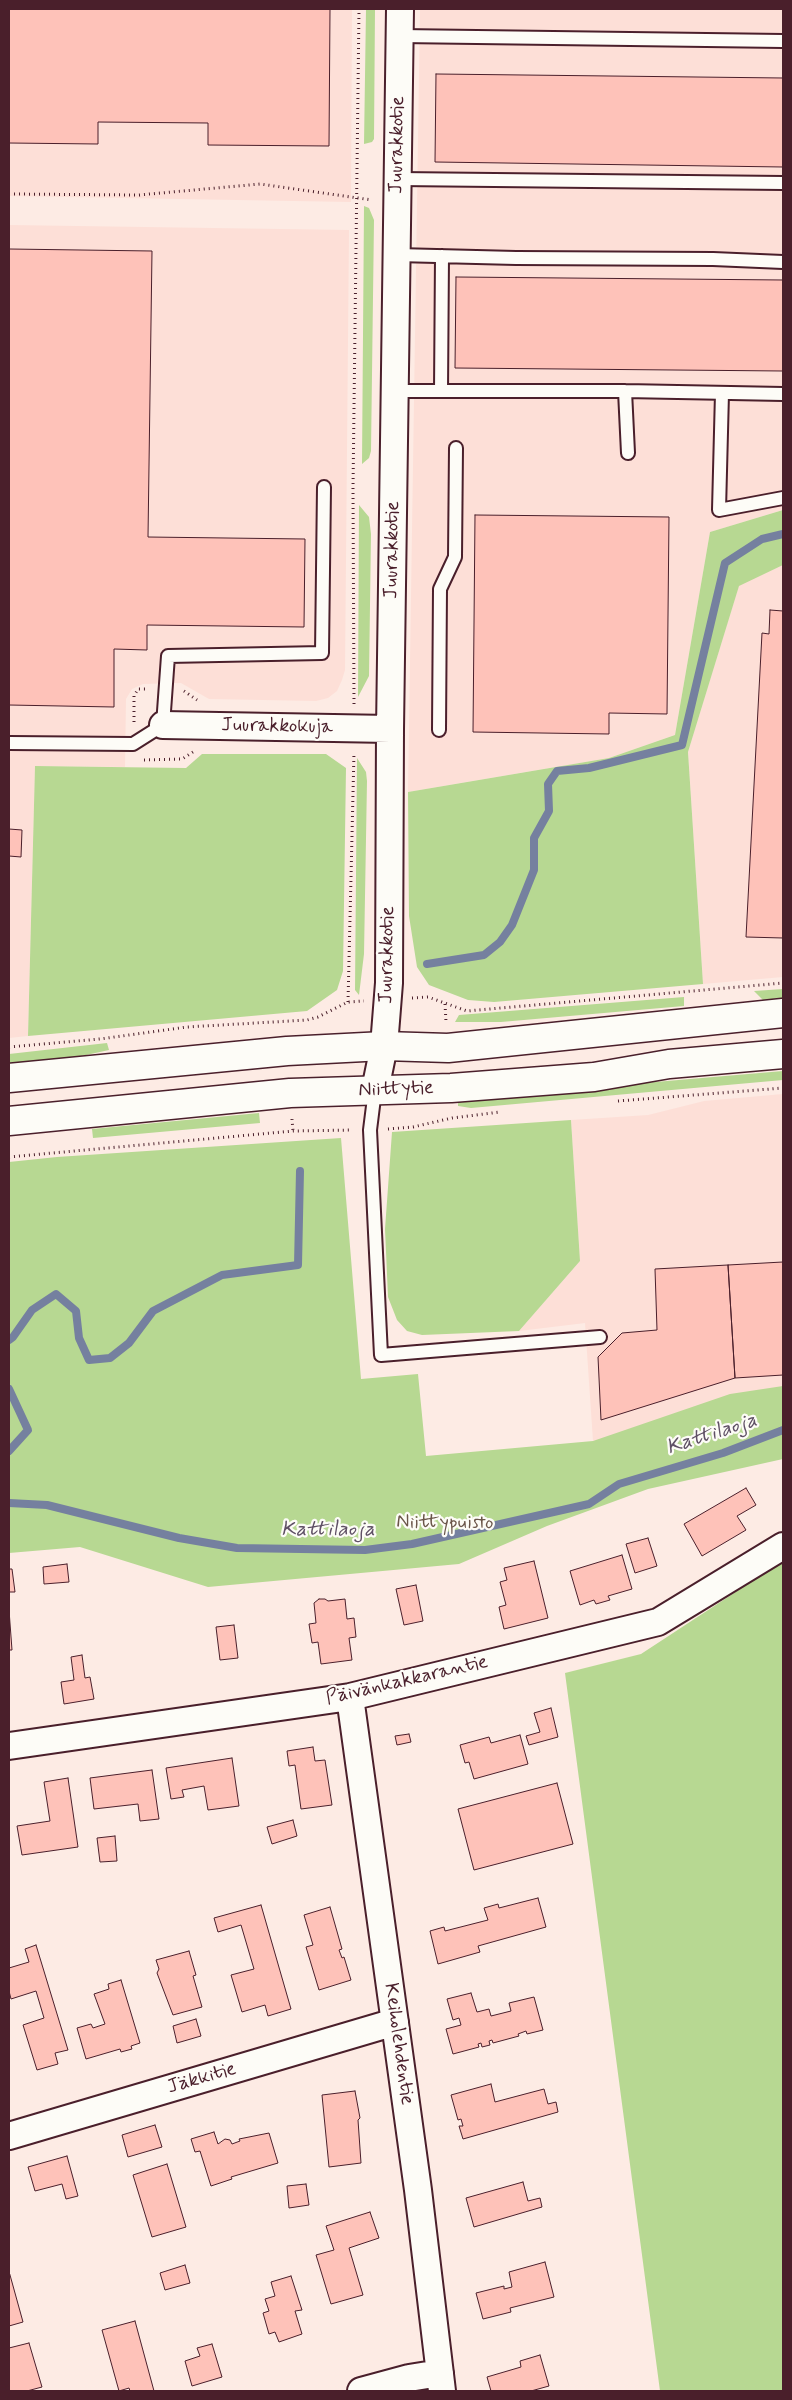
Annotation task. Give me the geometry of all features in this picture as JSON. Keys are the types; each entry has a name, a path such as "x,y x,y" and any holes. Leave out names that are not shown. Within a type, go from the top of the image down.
{"main road":[{"name":"Niittytie","path":"9,1078 287,1051 384,1046 448,1048 783,1013"},
{"name":"Niittytie","path":"9,1121 290,1093 451,1088 594,1077 669,1064 783,1054"}],"street":[{"name":"Juurakkotie","path":"375,1090 384,1046 389,992 390,729 400,9"},
{"name":"Juurakkokuja","path":"164,725 390,729"},
{"name":"Päivänkakkarantie","path":"9,1746 350,1697 658,1622 783,1546"},
{"name":"Keiholehdentie","path":"350,1697 395,2022 441,2382"},
{"name":"Jäkkitie","path":"9,2136 395,2022"},
{"path":"361,2391 409,2378 441,2382"}],"lane":[{"path":"400,36 783,41"},
{"path":"398,191 783,183"},
{"path":"397,255 713,259 783,262"},
{"path":"440,391 442,256"},
{"path":"396,391 625,391 783,394"},
{"path":"625,391 628,453"},
{"path":"722,393 719,510 783,498"},
{"path":"439,730 440,589 454,557 456,448"},
{"path":"9,743 133,744 164,725 168,656 322,653 324,488"},
{"path":"375,1090 370,1130 381,1355 600,1337"}],"path":[{"path":"348,1002 354,728 359,9"},
{"path":"9,194 139,194 260,184 357,198 398,191"},
{"path":"615,1101 783,1088"},
{"path":"9,1157 293,1131 413,1128 452,1118 508,1111"}],"shaded area":[{"path":"9,9 352,9 351,202 9,196"},
{"path":"420,9 783,9 783,510 710,532 675,735 609,758 408,792"},
{"path":"9,225 349,230 345,670 342,680 337,691 328,698 316,701 209,699 181,683 143,684 132,689 126,699 125,767 35,766 28,1036 9,1038"},
{"path":"783,565 783,977 703,984 688,752 739,585"},
{"path":"783,1094 783,1401 593,1441 585,1323 519,1331 580,1261 571,1120 648,1115 704,1101"}],"green space":[{"path":"366,9 375,9 374,139 372,142 364,144"},
{"path":"364,206 369,208 374,220 371,451 369,458 362,464"},
{"path":"359,505 369,517 371,534 369,676 358,697"},
{"path":"783,510 783,565 739,586 688,752 703,984 494,1002 468,1000 429,985 417,967 409,916 408,792 609,758 675,735 710,532"},
{"path":"202,754 326,754 346,768 343,971 337,990 307,1011 28,1036 35,766 186,768"},
{"path":"357,758 366,772 367,781 364,954 359,995 355,990"},
{"path":"783,989 783,998 763,1000 754,991"},
{"path":"684,997 684,1006 501,1022 455,1022 459,1015"},
{"path":"107,1043 109,1050 77,1057 9,1063 9,1054"},
{"path":"783,1071 783,1080 471,1108 458,1106 458,1101 493,1096"},
{"path":"259,1113 260,1123 93,1138 92,1129"},
{"path":"571,1120 580,1261 519,1331 422,1335 407,1331 397,1320 388,1297 385,1229 392,1132"},
{"name":"Niittypuisto","path":"341,1138 361,1379 418,1374 426,1456 593,1441 730,1394 783,1386 783,1459 648,1489 547,1526 459,1564 208,1587 80,1547 9,1553 9,1162 57,1157"},
{"path":"783,1561 783,2391 660,2391 565,1673 641,1654"}],"building":[{"path":"9,9 330,9 329,146 208,145 208,123 98,122 98,144 9,143"},
{"path":"436,74 783,78 783,167 435,162"},
{"path":"9,249 152,251 148,537 305,539 304,627 147,625 147,650 114,649 114,707 9,705"},
{"path":"456,277 783,280 783,371 455,368"},
{"path":"475,515 669,517 667,714 609,713 609,734 473,732"},
{"path":"770,610 783,611 783,938 746,937 762,633 769,634"},
{"path":"9,829 22,830 21,857 9,856"},
{"path":"783,1262 783,1375 735,1378 728,1265"},
{"path":"728,1265 735,1378 601,1420 598,1357 622,1333 657,1330 655,1269"},
{"path":"746,1488 756,1505 737,1516 746,1530 702,1556 684,1524"},
{"path":"648,1538 657,1566 635,1573 626,1544"},
{"path":"622,1555 632,1589 608,1596 610,1600 596,1604 594,1600 580,1605 570,1571"},
{"path":"534,1561 548,1618 504,1629 499,1607 506,1605 500,1582 507,1580 504,1568"},
{"path":"67,1564 69,1582 44,1584 43,1567"},
{"path":"9,1569 12,1569 15,1592 9,1592"},
{"path":"416,1585 423,1621 404,1625 396,1589"},
{"path":"319,1599 328,1601 345,1599 347,1619 354,1618 356,1637 349,1638 352,1660 321,1664 318,1642 312,1643 309,1624 316,1623 314,1603"},
{"path":"9,1610 12,1650 9,1650"},
{"path":"234,1625 238,1658 220,1660 216,1627"},
{"path":"82,1655 85,1678 90,1677 94,1699 64,1704 61,1682 74,1680 71,1657"},
{"path":"551,1708 558,1737 529,1745 526,1736 540,1732 534,1713"},
{"path":"409,1734 411,1742 397,1745 395,1736"},
{"path":"520,1735 528,1764 474,1779 469,1762 465,1763 460,1745 489,1737 491,1743"},
{"path":"313,1747 315,1761 325,1760 332,1805 301,1809 295,1765 289,1766 287,1751"},
{"path":"232,1758 239,1806 208,1810 204,1786 182,1790 184,1797 171,1799 166,1768"},
{"path":"152,1770 159,1819 140,1821 138,1804 94,1809 90,1778"},
{"path":"68,1778 78,1847 22,1855 17,1826 50,1821 44,1782"},
{"path":"557,1783 573,1844 474,1870 458,1809"},
{"path":"293,1820 297,1836 272,1844 267,1827"},
{"path":"115,1836 117,1861 100,1862 97,1838"},
{"path":"538,1898 546,1927 478,1946 480,1952 438,1964 430,1931 444,1927 445,1931 488,1920 484,1908 498,1904 499,1908"},
{"path":"261,1905 291,2009 268,2016 265,2005 242,2012 231,1975 254,1969 241,1925 218,1932 214,1918"},
{"path":"330,1907 342,1949 339,1950 342,1958 344,1957 351,1980 319,1990 306,1947 313,1945 304,1915"},
{"path":"36,1945 68,2050 55,2053 58,2064 37,2070 23,2025 44,2018 36,1991 11,1999 9,1991 9,1968 29,1962 25,1949"},
{"path":"189,1951 196,1975 193,1976 202,2007 173,2015 157,1973 159,1969 156,1960"},
{"path":"121,1980 140,2043 131,2046 132,2049 121,2052 120,2049 86,2059 77,2028 91,2024 93,2028 105,2024 94,1994 109,1989 108,1984"},
{"path":"471,1993 477,2012 489,2009 491,2016 511,2011 509,2003 534,1997 543,2030 527,2034 526,2031 518,2034 519,2036 493,2043 492,2040 489,2041 490,2045 482,2047 481,2043 478,2044 479,2047 453,2054 446,2029 461,2025 459,2018 453,2020 447,1999"},
{"path":"196,2019 201,2036 177,2043 173,2026"},
{"path":"491,2084 495,2102 544,2089 548,2104 556,2102 558,2112 463,2139 459,2126 463,2126 461,2119 458,2120 451,2095"},
{"path":"355,2091 360,2118 358,2120 361,2163 329,2167 322,2095"},
{"path":"155,2125 162,2147 128,2157 122,2135"},
{"path":"214,2132 218,2144 225,2139 230,2140 232,2144 240,2141 239,2139 269,2133 278,2163 231,2177 232,2179 211,2186 200,2151 195,2152 191,2139"},
{"path":"67,2156 78,2196 66,2199 62,2184 35,2191 28,2167"},
{"path":"167,2164 186,2227 152,2237 133,2175"},
{"path":"523,2182 528,2201 540,2198 542,2207 474,2227 466,2198"},
{"path":"306,2184 309,2205 289,2208 287,2186"},
{"path":"370,2212 379,2238 349,2248 363,2295 331,2304 316,2255 334,2250 326,2226"},
{"path":"545,2262 554,2297 510,2308 511,2312 483,2319 476,2293 504,2286 504,2289 512,2287 509,2272"},
{"path":"185,2265 190,2283 165,2290 160,2273"},
{"path":"9,2276 23,2322 9,2326"},
{"path":"291,2276 302,2310 295,2311 302,2334 279,2342 275,2332 269,2334 263,2313 269,2311 265,2299 275,2296 271,2282"},
{"path":"135,2321 154,2391 130,2391 129,2388 119,2391 102,2330"},
{"path":"29,2343 42,2387 27,2391 9,2391 9,2348"},
{"path":"212,2344 222,2377 192,2386 185,2361 200,2356 197,2348"},
{"path":"540,2355 549,2386 531,2391 491,2391 487,2377 521,2367 520,2361"}],"waterway":[{"path":"427,964 484,955 500,942 512,925 534,870 534,838 549,811 548,784 557,771 589,768 682,745 725,563 762,539 783,534"},
{"path":"9,1340 32,1310 56,1294 76,1311 79,1338 89,1360 110,1358 129,1343 153,1311 222,1275 298,1265 300,1171"},
{"path":"9,1389 28,1430 9,1451"},
{"name":"Kattilaoja","path":"9,1503 47,1505 179,1538 237,1548 365,1550 412,1544 589,1504 619,1484 723,1453 783,1430"}]}
